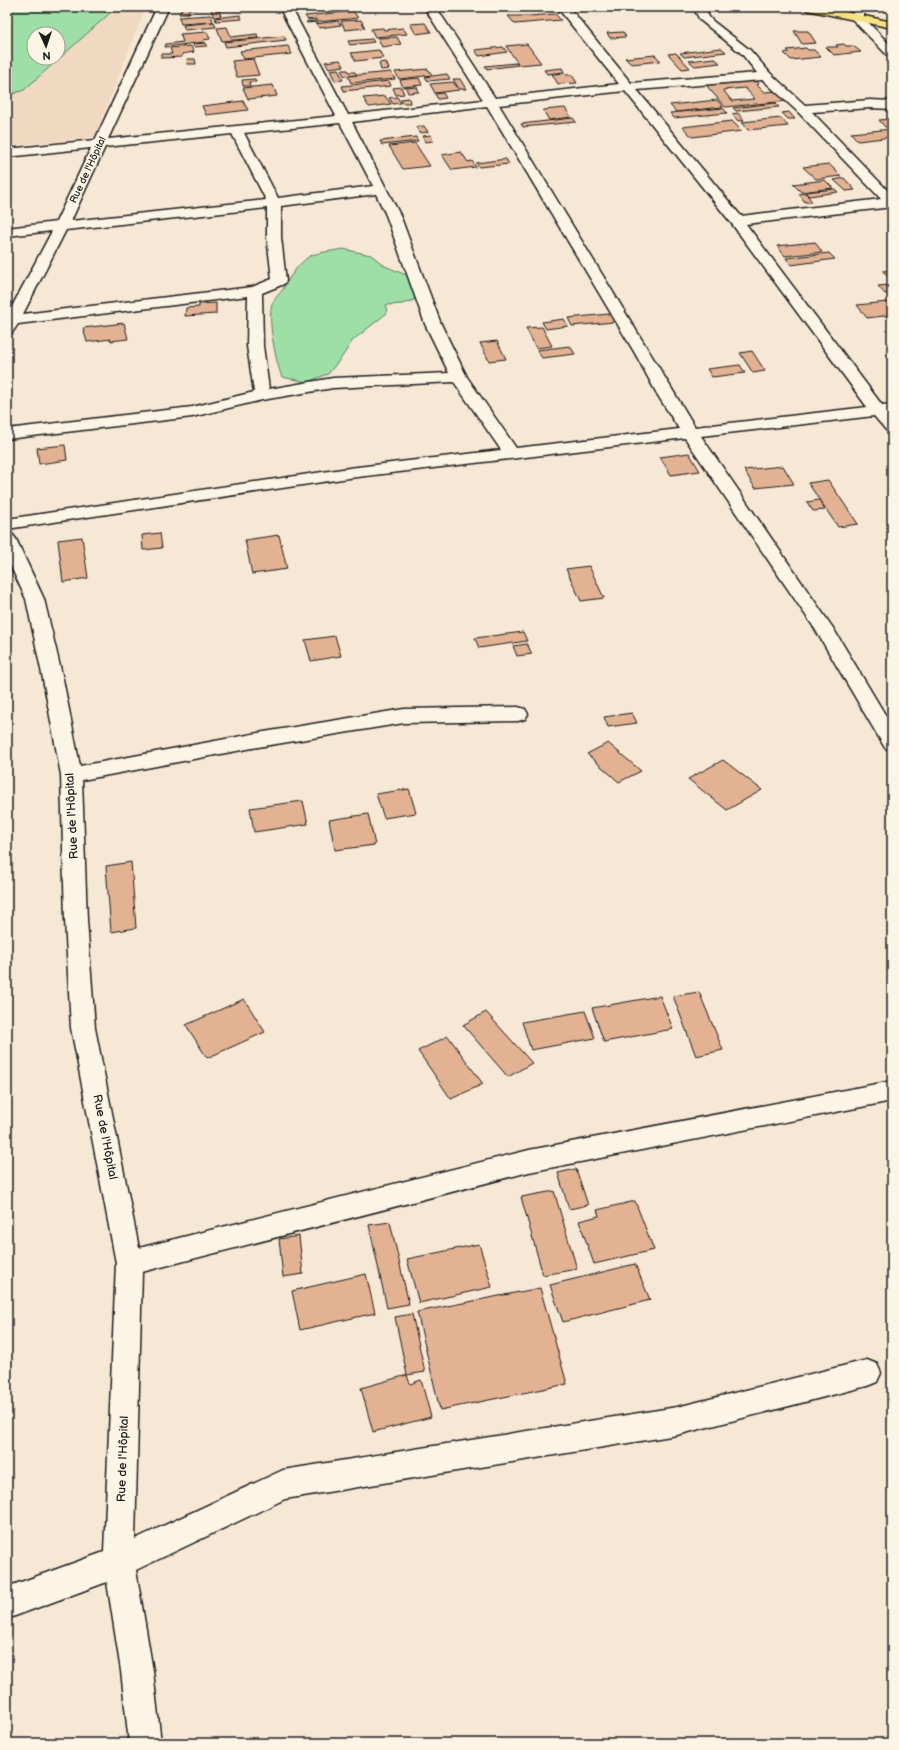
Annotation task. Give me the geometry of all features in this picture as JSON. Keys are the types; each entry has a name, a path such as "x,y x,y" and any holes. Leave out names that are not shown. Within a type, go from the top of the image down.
{"highway":[{"path":"807,7 892,16"},
{"path":"855,11 892,25"}],"street":[{"name":"Rue de l'Hôpital","path":"10,325 62,226 163,7"},
{"path":"285,7 381,188 393,216 433,324 459,376 512,454"},
{"path":"430,7 491,102 644,355 665,394 690,433 732,492 824,628 892,743"},
{"path":"563,7 626,87 737,221 885,410 892,427"},
{"path":"699,7 704,18 741,47 766,76 802,109 892,203"},
{"path":"855,11 892,54"},
{"path":"7,153 101,142 344,119 626,87 766,76"},
{"path":"870,104 892,94"},
{"path":"802,109 870,104 892,106"},
{"path":"10,325 255,290 279,281 274,237 274,203 236,129"},
{"path":"7,232 274,203 381,188"},
{"path":"737,221 892,203"},
{"path":"255,290 255,346 262,394"},
{"path":"7,434 192,412 262,394 333,383 459,376"},
{"path":"7,524 349,473 885,410"},
{"name":"Rue de l'Hôpital","path":"7,539 35,599 53,679 71,775 76,920 83,1028 129,1264 119,1562 137,1671 144,1743"},
{"path":"71,775 258,740 404,716 518,714"},
{"path":"129,1264 529,1161 892,1092"},
{"path":"7,1603 119,1562 283,1485 677,1421 867,1373"}],"shaded area":[{"path":"7,7 146,7 95,136 90,138 7,146"}],"green space":[{"path":"7,7 113,7 110,13 66,52 66,26 26,26 26,66 51,66 24,90 7,96"},
{"path":"343,249 371,255 385,266 411,277 416,291 414,300 402,304 386,305 387,313 353,340 342,357 328,374 307,382 282,377 277,362 271,330 272,304 302,262 310,256"}],"building":[{"path":"183,7 198,7 198,9 189,9 188,14 179,14"},
{"path":"298,7 305,7 306,12 299,13"},
{"path":"218,8 221,16 214,17 211,9"},
{"path":"353,11 358,18 306,22 316,21 316,19 308,20 305,16"},
{"path":"555,14 561,20 515,24 508,16 529,16"},
{"path":"211,15 213,22 181,24 179,17"},
{"path":"240,15 242,19 216,21 215,18"},
{"path":"361,20 365,28 345,30 341,21"},
{"path":"338,21 341,25 319,28 316,24"},
{"path":"214,22 216,27 185,30 183,25"},
{"path":"425,23 431,32 416,34 410,24"},
{"path":"227,27 231,37 257,34 258,38 222,41 217,28"},
{"path":"383,28 384,30 403,28 407,34 375,37 371,29"},
{"path":"794,31 808,31 816,43 802,44"},
{"path":"207,32 210,39 203,40 204,42 165,47 166,44 183,42 180,34"},
{"path":"623,32 626,37 610,38 607,33"},
{"path":"284,36 286,40 226,47 224,42"},
{"path":"397,37 401,44 382,47 378,38"},
{"path":"372,39 374,42 350,45 348,41"},
{"path":"206,43 207,46 194,47 193,44"},
{"path":"527,44 541,63 519,65 506,46"},
{"path":"844,44 846,46 853,46 861,52 834,55 826,47 838,47 836,45"},
{"path":"191,46 194,52 182,54 182,57 161,58 161,54 172,54 170,48"},
{"path":"288,46 292,54 244,59 240,51"},
{"path":"503,47 507,52 479,56 475,50"},
{"path":"721,48 726,52 684,57 680,53"},
{"path":"806,48 808,50 814,50 821,57 791,60 784,53 789,52 787,50"},
{"path":"379,50 383,58 356,61 351,53"},
{"path":"676,53 690,68 682,69 668,54"},
{"path":"655,55 661,61 631,64 625,58"},
{"path":"714,58 720,63 695,66 689,61"},
{"path":"187,59 195,59 196,64 188,64"},
{"path":"253,59 259,75 237,77 232,61"},
{"path":"340,60 344,66 329,68 325,62"},
{"path":"386,62 389,69 381,70 379,63"},
{"path":"516,63 518,65 487,69 485,66"},
{"path":"562,68 564,72 547,74 544,70"},
{"path":"338,69 343,80 335,81 330,70"},
{"path":"428,69 432,75 399,79 395,72"},
{"path":"341,70 355,72 357,75 344,76"},
{"path":"391,72 395,79 351,83 348,76"},
{"path":"565,73 567,75 572,75 577,83 558,84 552,74"},
{"path":"447,74 450,79 428,81 425,77"},
{"path":"419,78 422,85 403,87 400,80"},
{"path":"255,79 256,82 249,82 250,86 243,86 242,80"},
{"path":"453,79 460,79 466,89 459,89"},
{"path":"756,80 759,84 757,85 764,92 779,91 788,101 725,107 706,85","holes":["745,88 755,99 732,101 723,90"]},
{"path":"389,81 391,86 344,91 342,86"},
{"path":"453,82 459,90 435,93 430,84"},
{"path":"273,85 277,96 248,99 243,88"},
{"path":"401,87 404,94 396,95 393,88"},
{"path":"417,87 419,92 408,93 406,88"},
{"path":"443,93 446,98 438,99 435,94"},
{"path":"385,96 391,104 369,107 363,98"},
{"path":"397,97 401,103 393,104 389,98"},
{"path":"409,98 410,103 402,103 401,99"},
{"path":"717,100 723,107 676,112 670,105"},
{"path":"243,101 248,110 206,115 202,106"},
{"path":"775,103 779,107 736,111 733,108"},
{"path":"565,108 571,117 549,120 543,110"},
{"path":"723,108 727,113 674,118 670,113"},
{"path":"789,112 795,119 788,119 782,113"},
{"path":"738,113 744,120 738,121 732,114"},
{"path":"573,118 576,122 523,127 521,124"},
{"path":"781,118 788,126 748,130 742,122"},
{"path":"892,119 892,126 885,127 879,120"},
{"path":"732,121 742,131 692,137 683,127"},
{"path":"424,126 428,132 420,133 416,127"},
{"path":"892,129 892,137 858,141 851,133"},
{"path":"431,135 433,141 425,142 423,136"},
{"path":"416,137 418,141 382,145 380,141"},
{"path":"415,143 430,166 403,169 389,146"},
{"path":"461,152 468,162 472,161 476,167 452,170 442,155"},
{"path":"506,159 509,164 479,167 476,163"},
{"path":"829,164 841,176 816,179 803,167"},
{"path":"844,178 855,190 846,191 834,180"},
{"path":"825,180 833,188 801,192 793,184"},
{"path":"835,189 838,192 809,196 805,192"},
{"path":"806,193 812,202 805,202 799,194"},
{"path":"815,242 822,252 785,256 777,246"},
{"path":"829,253 835,259 791,265 786,258"},
{"path":"892,270 892,278 890,279 883,271"},
{"path":"892,285 892,293 885,294 878,286"},
{"path":"888,302 892,307 892,315 867,318 857,305"},
{"path":"216,303 216,314 185,316 186,308 199,307 199,304"},
{"path":"609,314 614,322 572,326 568,318"},
{"path":"564,319 568,326 546,329 542,322"},
{"path":"124,323 128,339 111,341 111,339 87,342 83,328"},
{"path":"542,327 552,346 536,348 526,328"},
{"path":"497,341 506,359 489,361 480,343"},
{"path":"570,346 575,354 542,358 537,350"},
{"path":"752,351 765,371 753,373 740,353"},
{"path":"740,365 745,373 712,377 707,369"},
{"path":"65,445 67,460 39,464 37,448"},
{"path":"689,453 700,471 671,475 660,457"},
{"path":"783,466 794,484 755,488 744,470"},
{"path":"828,480 858,524 838,527 808,483"},
{"path":"819,500 825,510 813,511 807,502"},
{"path":"160,533 162,548 143,550 142,535"},
{"path":"279,535 287,569 252,574 245,540"},
{"path":"82,537 88,578 63,582 58,540"},
{"path":"589,566 604,598 581,601 566,569"},
{"path":"523,632 527,641 479,648 475,638"},
{"path":"335,636 341,656 311,661 305,640"},
{"path":"527,644 532,654 517,656 513,646"},
{"path":"632,713 637,723 608,727 604,717"},
{"path":"608,743 641,771 619,782 587,754"},
{"path":"723,760 762,790 727,810 688,779"},
{"path":"409,789 416,813 384,818 376,794"},
{"path":"303,801 308,824 254,832 250,808"},
{"path":"368,814 375,845 335,850 329,820"},
{"path":"131,862 136,928 111,932 106,866"},
{"path":"699,992 723,1050 696,1056 673,996"},
{"path":"660,996 673,1029 604,1042 592,1008"},
{"path":"244,999 265,1032 207,1058 186,1025"},
{"path":"585,1011 595,1038 531,1050 522,1022"},
{"path":"486,1012 532,1063 508,1077 463,1025"},
{"path":"448,1036 483,1084 451,1099 418,1051"},
{"path":"576,1169 588,1205 569,1209 558,1173"},
{"path":"554,1191 577,1269 543,1275 521,1197"},
{"path":"635,1201 654,1250 594,1264 579,1221 599,1216 597,1210"},
{"path":"390,1222 409,1304 387,1308 369,1225"},
{"path":"299,1236 303,1274 283,1277 279,1239"},
{"path":"479,1244 492,1287 419,1303 407,1259"},
{"path":"635,1264 650,1300 563,1322 550,1285"},
{"path":"366,1274 375,1313 300,1330 292,1291"},
{"path":"540,1288 567,1384 440,1410 417,1312"},
{"path":"412,1314 425,1372 407,1375 395,1317"},
{"path":"407,1375 410,1384 421,1380 431,1417 373,1432 361,1388"}]}
